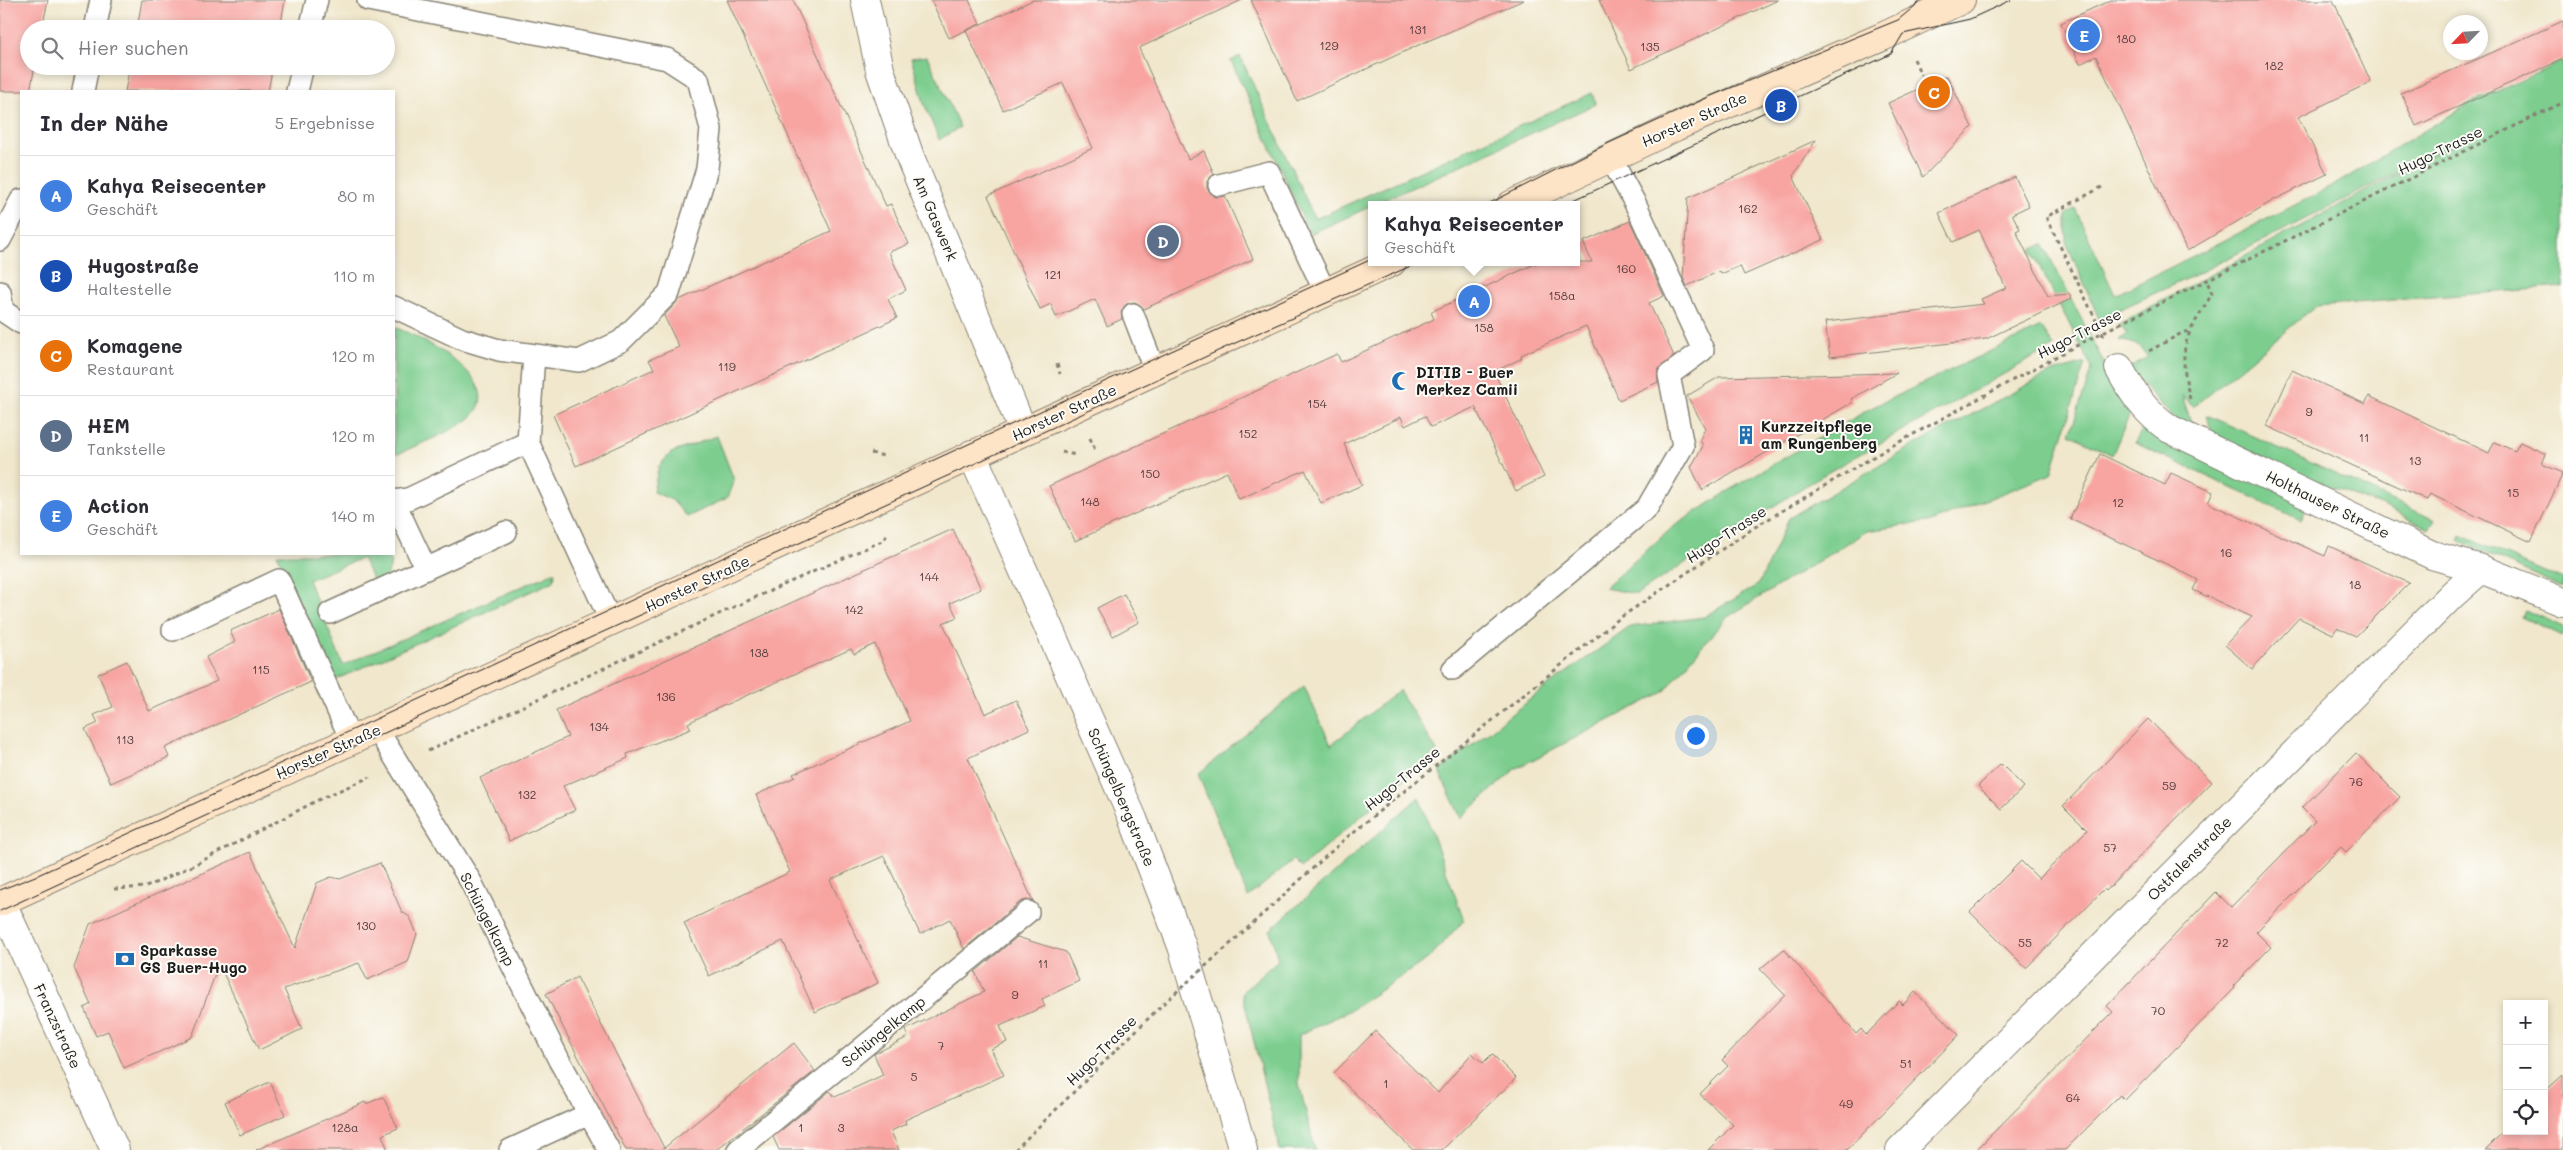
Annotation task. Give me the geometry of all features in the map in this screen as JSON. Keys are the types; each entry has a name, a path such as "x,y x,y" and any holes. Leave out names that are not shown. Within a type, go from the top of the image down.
{"main road":[{"name":"Horster Straße","path":"1518,201 1610,157 1882,37 1961,0"},
{"name":"Horster Straße","path":"0,901 1384,266"}],"street":[{"name":"Am Gaswerk","path":"865,0 880,70 910,157 1024,431"},
{"name":"Holthauser Straße","path":"2119,368 2129,387 2155,419 2432,554 2480,569 2563,602"},
{"name":"Schüngelbergstraße","path":"972,454 1133,819 1182,946 1243,1150"},
{"name":"Ostfalenstraße","path":"1900,1150 2480,569"},
{"name":"Franzstraße","path":"0,901 116,1150"}],"lane":[{"path":"97,20 100,0"},
{"path":"312,20 316,0"},
{"path":"368,0 667,59 698,80 711,129 708,169 669,293 622,341 579,361 499,350 462,339 395,307"},
{"path":"83,90 86,75"},
{"path":"297,90 300,75"},
{"path":"1454,670 1647,508 1683,446 1669,375 1702,350 1636,205 1610,157"},
{"path":"1220,185 1269,172 1326,294"},
{"path":"0,240 20,202"},
{"path":"0,292 2,311 20,322"},
{"path":"1133,314 1155,371"},
{"path":"534,355 528,442 611,622"},
{"path":"395,501 408,499 528,442"},
{"path":"395,503 426,569"},
{"path":"330,613 506,532"},
{"path":"173,630 279,580 351,740"},
{"name":"Schüngelkamp","path":"377,729 471,882 558,1060 609,1150"},
{"name":"Schüngelkamp","path":"738,1150 1028,912"},
{"path":"510,1150 589,1114"}],"path":[{"path":"1914,58 1921,75"},
{"name":"Hugo-Trasse","path":"1015,1150 1163,1004 1346,838 1621,617 1755,527 1890,447 2068,350 2208,282 2303,231 2563,102"},
{"path":"2102,187 2046,217 2119,368"},
{"path":"2207,446 2190,398 2183,366 2183,354 2190,331 2212,294 2208,282"},
{"path":"2167,340 2190,331"},
{"path":"1057,364 1060,374"},
{"path":"106,892 114,889 146,887 194,866 320,799 882,541"}],"green space":[{"path":"927,56 960,127 939,140 924,103 911,58"},
{"path":"1240,56 1315,219 1592,93 1596,104 1383,201 1368,201 1368,208 1310,234 1231,61"},
{"path":"2563,61 2563,287 2316,306 2193,407 2182,395 2195,434 2184,430 2128,368 2148,357 2138,345 2119,340 2128,334 2119,324 2455,143 2201,272 2099,319 2066,242 2066,215 2075,208 2115,295 2331,187 2467,105"},
{"path":"2043,244 2114,383 2133,407 2112,455 2070,434 2092,368 2031,250"},
{"path":"395,327 440,350 457,362 471,376 479,390 480,404 470,418 463,423 400,453 395,453"},
{"path":"2041,327 2054,346 1816,479 1637,594 1604,588 1673,527 1744,481 1873,407"},
{"path":"2085,363 2051,474 1933,521 1867,531 1726,618 1664,692 1515,769 1461,818 1439,771 1542,690 1630,627 1704,617 1759,584 1789,518 1925,439 2050,373"},
{"path":"2207,415 2435,520 2429,529 2383,506 2321,484 2217,436 2210,427"},
{"path":"2142,428 2308,505 2301,520 2135,443"},
{"path":"717,436 734,480 727,498 687,517 672,500 653,492 659,466 671,453"},
{"path":"2460,535 2563,580 2563,588 2458,540"},
{"path":"277,555 389,555 390,568 384,579 376,586 362,558 308,580 343,665 555,572 554,581 335,680"},
{"path":"2525,610 2563,627 2563,636 2521,617"},
{"path":"1304,686 1331,745 1399,690 1437,751 1301,868 1293,860 1248,897 1198,774"},
{"path":"1419,797 1464,920 1429,958 1352,1009 1299,1035 1299,1083 1315,1150 1280,1150 1242,992 1278,960 1270,930"}],"building":[{"path":"0,0 48,0 44,20 20,20 20,75 33,75 30,90 0,91"},
{"path":"142,0 285,0 282,20 139,20"},
{"path":"727,0 793,0 886,206 891,204 909,244 889,252 906,290 888,299 897,318 576,466 553,415 654,369 649,360 679,347 664,316 679,300 831,231"},
{"path":"931,0 969,0 980,24 949,38"},
{"path":"1033,0 1242,0 1139,48 1188,159 1204,151 1214,174 1207,181 1207,189 1215,197 1225,196 1253,259 1144,309 1135,302 1128,303 1121,312 1122,319 1107,326 1095,299 1056,317 1051,304 1040,309 988,196 1093,148 1063,83 1003,110 966,31"},
{"path":"1251,0 1524,0 1423,43 1297,101"},
{"path":"1599,0 1778,0 1631,69"},
{"path":"2111,0 2333,0 2371,82 2298,117 2327,174 2274,200 2187,251 2096,56 2080,64 2061,23"},
{"path":"2563,21 2563,59 2416,126 2401,93 2475,60 2488,60 2488,54"},
{"path":"128,75 271,75 268,90 125,90"},
{"path":"1947,76 1972,127 1923,177 1888,103"},
{"path":"1816,140 1793,176 1823,240 1744,275 1740,266 1721,274 1720,271 1687,286 1683,278 1688,198"},
{"path":"2015,177 2029,206 2012,214 2020,229 2016,231 2048,296 2070,294 2071,299 1986,339 1830,357 1825,322 1984,304 1981,299 2006,288 1979,230 1953,242 1939,213"},
{"path":"1630,221 1664,296 1649,303 1674,356 1658,370 1658,382 1619,400 1586,326 1521,355 1522,358 1494,372 1544,477 1516,491 1475,407 1431,427 1425,416 1405,426 1401,417 1344,444 1362,485 1321,503 1305,470 1239,499 1227,472 1075,541 1049,486 1337,354 1341,362 1434,319 1431,312 1530,266 1580,266 1580,262 1592,262 1583,242"},
{"path":"2292,370 2365,404 2369,396 2489,453 2494,442 2515,451 2520,442 2546,454 2542,464 2563,473 2531,542 2430,494 2427,500 2267,426"},
{"name":"Kurzzeitpflege am Rungenberg","path":"1897,373 1851,399 1853,402 1702,490 1691,467 1703,446 1700,440 1705,428 1687,396 1719,377"},
{"path":"2100,454 2165,485 2171,473 2213,492 2208,503 2325,556 2329,546 2409,583 2356,636 2337,628 2333,634 2299,618 2252,669 2225,645 2252,617 2193,590 2198,580 2070,519"},
{"path":"953,529 981,589 950,603 957,617 943,623 985,714 1016,700 1029,729 968,758 1033,901 1026,900 1020,902 964,949 950,919 920,934 884,856 830,880 878,983 815,1012 783,941 709,976 684,923 790,872 756,795 795,777 793,774 910,721 875,644 854,654 851,649 716,709 688,723 691,729 627,754 628,758 563,786 575,810 509,841 480,778 568,737 556,710"},
{"path":"1124,594 1139,622 1113,636 1097,608"},
{"path":"279,609 311,682 165,748 169,757 111,783 85,729 98,723 94,715 113,707 98,674 127,661 149,711 217,681 206,657 235,642 230,631"},
{"path":"2148,719 2212,782 2106,891 2104,889 2026,968 1970,912 2021,861 2039,879 2087,830 2063,806"},
{"path":"2356,753 2400,797 2346,852 2341,847 2256,932 2271,947 2233,986 2235,988 2125,1100 2120,1095 2065,1150 1976,1150 2113,1012 2107,1006 2216,892 2231,907 2315,821 2302,808"},
{"path":"2001,764 2024,787 2001,809 1978,786"},
{"path":"250,852 295,948 317,883 331,877 340,879 380,863 402,912 410,917 417,934 408,962 367,980 359,963 284,989 302,1029 259,1050 219,964 192,1037 124,1068 108,1031 96,1036 84,1008 91,1004 74,968 90,924"},
{"path":"1017,937 1066,952 1079,981 1042,999 1045,1006 1000,1026 1007,1042 991,1049 1004,1075 905,1120 906,1124 891,1131 899,1150 779,1150 773,1137 830,1091 835,1097 883,1075 874,1054 908,1037 905,1030 984,992 975,972"},
{"path":"1784,949 1856,1034 1861,1029 1866,1035 1899,1001 1903,1005 1915,992 1959,1035 1847,1150 1708,1150 1733,1125 1700,1094 1728,1066 1722,1060 1785,995 1760,969"},
{"path":"577,977 664,1148 794,1043 815,1071 716,1150 626,1150 546,994"},
{"path":"1375,1031 1438,1093 1472,1053 1483,1063 1492,1054 1516,1078 1442,1150 1413,1150 1334,1073"},
{"path":"2563,1075 2563,1150 2485,1150 2503,1132 2503,1135 2548,1135 2548,1088"},
{"path":"270,1082 285,1115 240,1135 225,1102"},
{"path":"383,1097 398,1128 382,1135 388,1150 256,1150 365,1102 366,1104"}],"tram line":[{"path":"1494,201 1609,143 1711,96 1898,20 1922,0"},
{"path":"1572,201 1891,54 1903,34 1970,19 2011,0"},
{"path":"0,890 38,875 191,805 888,481 1368,261"},
{"path":"0,911 581,642 1233,344 1411,266"}],"place":[{"name":"Action","path":"2084,35"},
{"name":"Komagene","path":"1934,92"},
{"name":"Hugostraße","path":"1781,105"},
{"name":"HEM","path":"1163,241"},
{"name":"Kahya Reisecenter","path":"1474,301"},
{"name":"DITIB - Buer Merkez Camii","path":"1401,381"},
{"name":"Kurzzeitpflege am Rungenberg","path":"1746,435"},
{"name":"Sparkasse GS Buer-Hugo","path":"125,959"}]}
